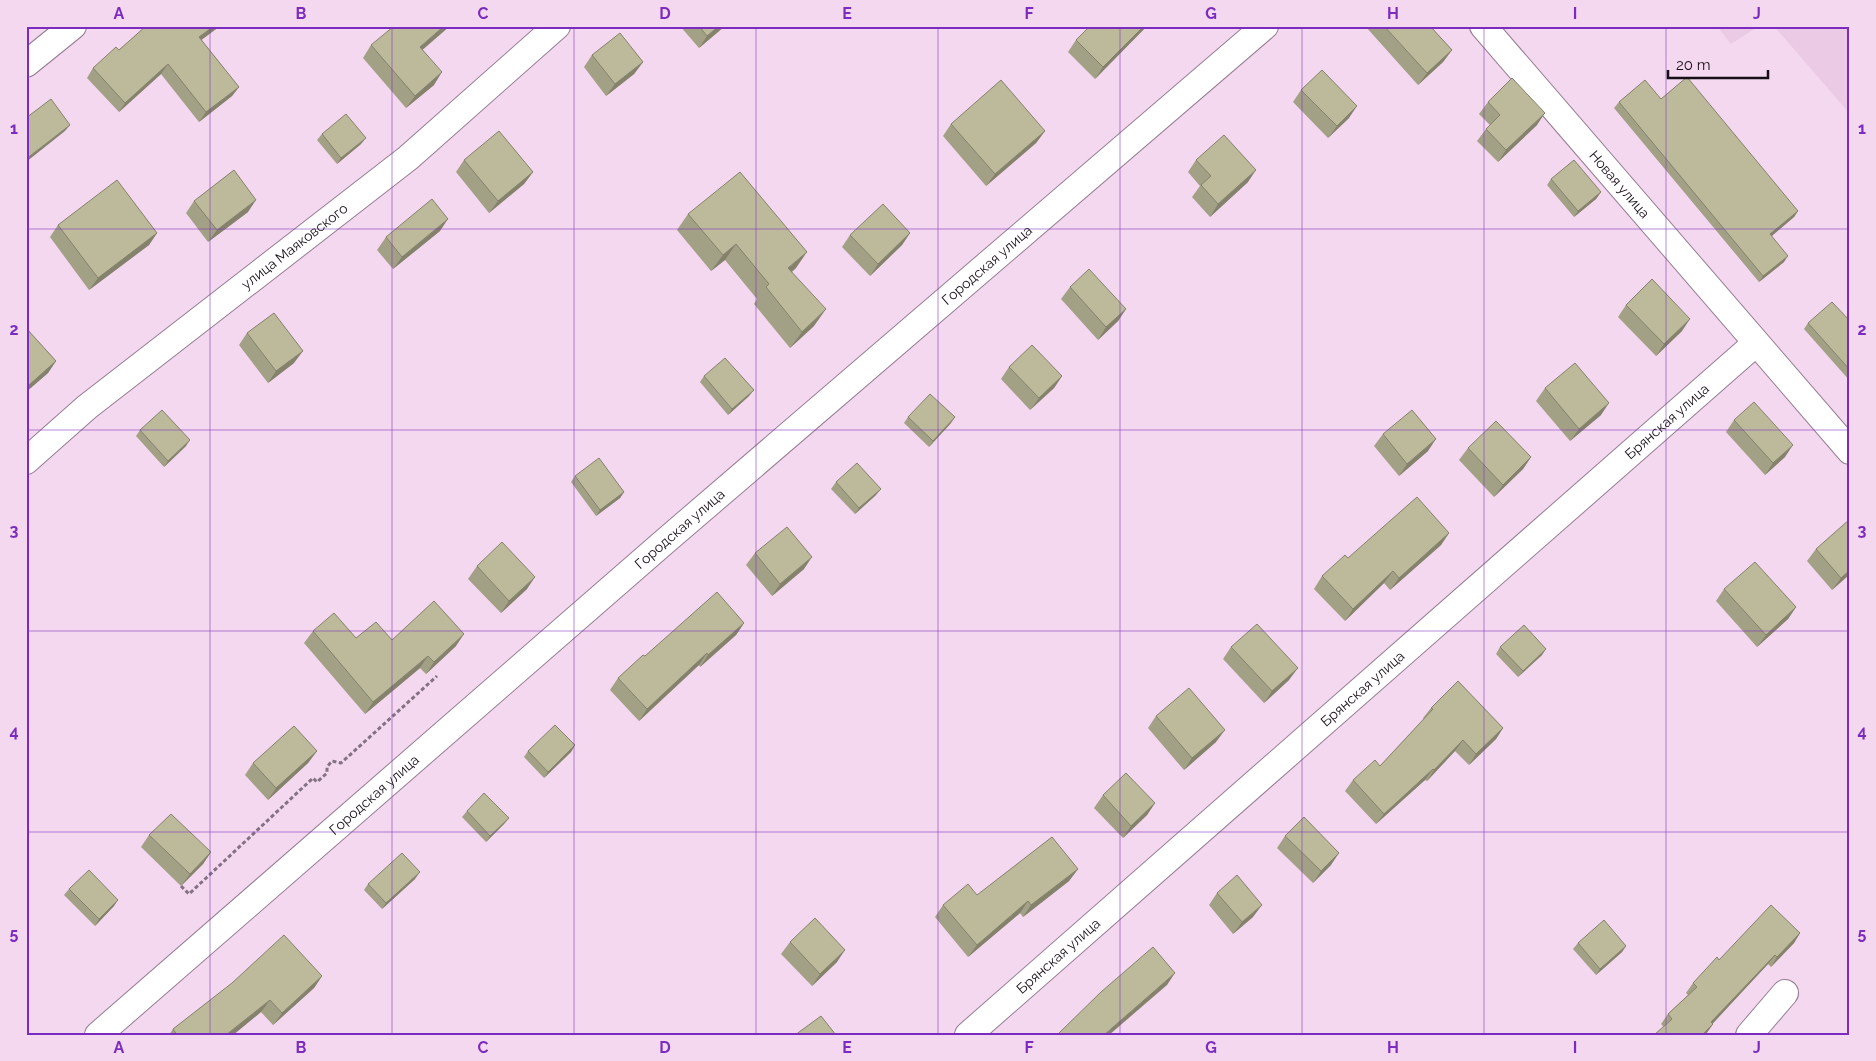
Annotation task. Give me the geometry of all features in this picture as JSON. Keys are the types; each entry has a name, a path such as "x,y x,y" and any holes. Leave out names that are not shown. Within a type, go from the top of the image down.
{"street":[{"path":"26,64 73,26"},
{"name":"улица Маяковского","path":"26,460 87,407 408,158 557,26"},
{"name":"Городская улица","path":"98,1035 670,536 1265,26"},
{"name":"Новая улица","path":"1483,26 1850,451"},
{"name":"Брянская улица","path":"968,1035 1756,343"},
{"path":"1749,1035 1785,993"}],"path":[{"path":"181,886 189,894 313,778 317,782 327,773 327,767 332,761 341,764 437,676"}],"shaded area":[{"path":"1717,26 1759,26 1731,44"},
{"path":"1774,26 1850,26 1850,114"}],"building":[{"path":"146,26 214,26 199,37 239,87 206,112 168,64 125,103 93,68 116,47 119,50"},
{"path":"394,26 444,26 420,47 442,72 415,96 371,45"},
{"path":"699,26 719,26 707,36"},
{"path":"1090,26 1144,26 1103,67 1076,40"},
{"path":"1384,26 1430,26 1452,50 1427,73"},
{"path":"620,33 643,62 615,84 592,55"},
{"path":"1322,70 1357,106 1337,126 1301,90"},
{"path":"1687,77 1798,211 1770,234 1788,256 1763,276 1619,102 1645,80 1661,99"},
{"path":"1512,78 1545,113 1506,150 1486,129 1500,115 1488,102"},
{"path":"1001,80 1045,131 995,174 951,124"},
{"path":"51,99 70,125 26,159 26,118"},
{"path":"346,114 366,138 341,158 322,134"},
{"path":"499,131 533,172 498,201 464,160"},
{"path":"1224,135 1256,170 1218,204 1201,185 1211,176 1196,160"},
{"path":"1574,160 1601,192 1578,211 1551,179"},
{"path":"234,170 256,200 217,230 194,201"},
{"path":"740,172 807,252 788,268 826,309 802,332 766,287 769,284 736,244 723,255 688,214"},
{"path":"117,180 157,233 98,278 58,225"},
{"path":"432,199 448,219 402,257 386,237"},
{"path":"883,204 910,233 878,264 850,235"},
{"path":"1089,269 1126,309 1106,327 1070,287"},
{"path":"1652,279 1690,319 1664,344 1626,305"},
{"path":"1832,302 1850,321 1850,370 1808,323"},
{"path":"274,313 303,351 276,371 247,333"},
{"path":"26,328 56,361 29,385 26,382"},
{"path":"1032,345 1062,376 1039,398 1009,367"},
{"path":"725,358 754,390 732,409 704,376"},
{"path":"1575,363 1609,403 1579,429 1545,388"},
{"path":"930,394 955,417 933,441 908,417"},
{"path":"1754,402 1793,445 1773,463 1734,420"},
{"path":"162,410 190,440 168,461 140,430"},
{"path":"1412,410 1436,439 1407,464 1383,434"},
{"path":"1496,421 1531,457 1503,485 1468,448"},
{"path":"599,458 624,492 600,510 575,476"},
{"path":"857,463 881,489 859,508 836,482"},
{"path":"1417,497 1449,533 1399,578 1393,571 1353,609 1322,576 1345,555 1348,558"},
{"path":"1850,519 1850,570 1841,578 1816,549"},
{"path":"787,527 812,557 780,584 755,553"},
{"path":"502,542 535,577 509,601 477,566"},
{"path":"1755,562 1796,607 1766,635 1724,589"},
{"path":"717,592 744,623 708,655 707,653 647,709 618,678"},
{"path":"434,601 464,634 434,662 428,656 373,702 313,631 334,613 356,638 376,622 392,640"},
{"path":"1257,624 1298,668 1272,691 1231,647"},
{"path":"1524,625 1546,649 1523,671 1500,647"},
{"path":"1458,681 1503,728 1476,754 1463,740 1434,770 1384,814 1353,780 1375,760 1380,766 1433,709 1431,708"},
{"path":"1189,688 1225,730 1192,758 1156,716"},
{"path":"555,725 575,745 548,772 528,751"},
{"path":"294,726 317,751 276,788 253,763"},
{"path":"1126,773 1155,803 1131,826 1103,795"},
{"path":"484,793 509,818 490,836 467,811"},
{"path":"171,814 211,852 190,874 149,835"},
{"path":"1304,817 1339,853 1321,871 1285,836"},
{"path":"1052,837 1078,869 1031,905 1028,901 977,945 943,905 968,884 977,895"},
{"path":"402,853 420,872 386,903 368,884"},
{"path":"89,870 118,900 99,919 69,889"},
{"path":"1237,875 1262,905 1242,922 1217,893"},
{"path":"1771,905 1800,933 1777,957 1775,955 1711,1022 1713,1024 1702,1035 1654,1035 1672,1019 1668,1014 1697,987 1693,983 1717,957 1719,960"},
{"path":"815,918 845,950 820,974 790,942"},
{"path":"1604,920 1626,946 1600,969 1578,943"},
{"path":"284,935 322,976 282,1013 270,1000 226,1035 177,1035 173,1029 232,983"},
{"path":"1153,947 1175,973 1104,1035 1057,1035 1101,992"},
{"path":"821,1016 836,1035 795,1035"}]}
